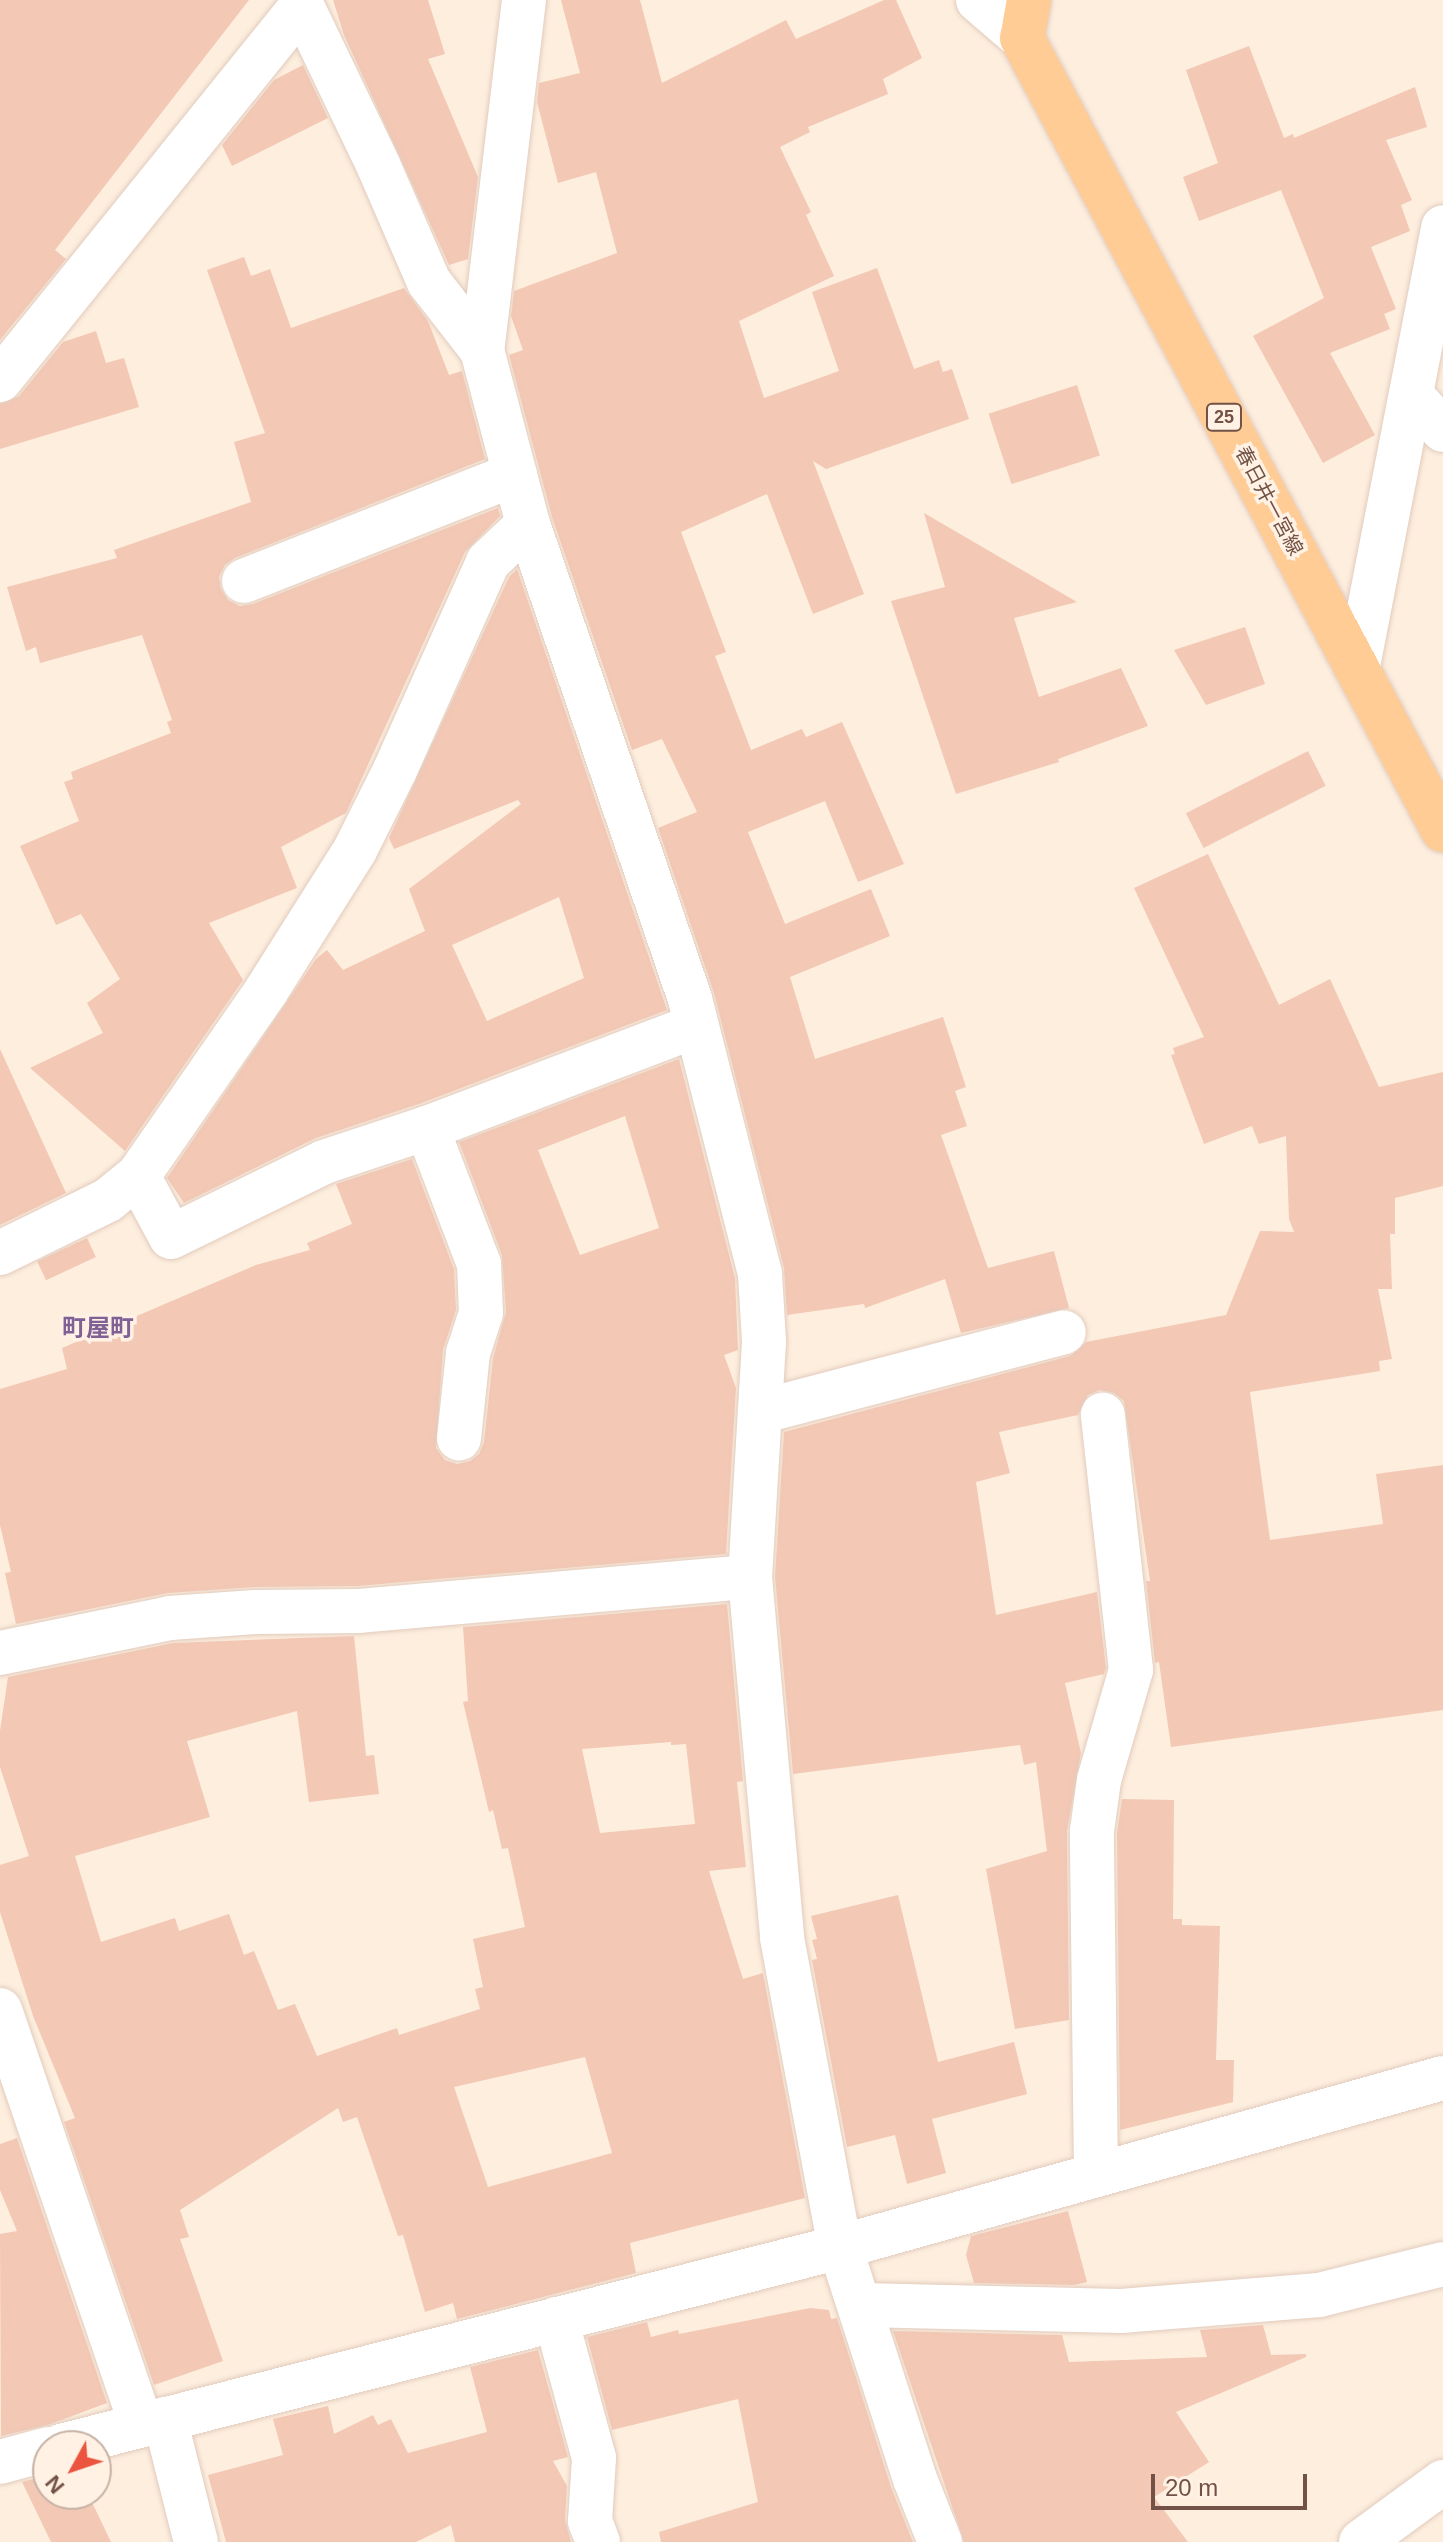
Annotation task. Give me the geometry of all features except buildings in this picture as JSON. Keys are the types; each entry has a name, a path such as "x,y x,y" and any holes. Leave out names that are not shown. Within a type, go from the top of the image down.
{"main road":[{"name":"春日井一宮線","path":"1026,19 1443,830"}],"street":[{"path":"524,0 482,350 528,524 690,999 760,1274 764,1342 750,1577 782,1938 840,2247 915,2479 940,2542"},
{"path":"978,0 1026,19"},
{"path":"0,380 302,6 379,167 429,282 482,350"},
{"path":"1358,666 1443,227"},
{"path":"1411,395 1443,430"},
{"path":"244,581 515,474"},
{"path":"0,1253 108,1200 138,1176 266,991 355,850 395,770 488,562 528,524"},
{"path":"138,1176 171,1237 324,1162 427,1128 696,1026"},
{"path":"427,1128 479,1264 481,1313 468,1353 459,1439"},
{"path":"760,1412 1064,1332"},
{"path":"1096,2175 1092,1831 1099,1780 1131,1670 1103,1415"},
{"path":"0,1653 170,1618 255,1612 359,1611 750,1577"},
{"path":"0,2010 196,2542"},
{"path":"112,2433 840,2247 1443,2078"},
{"path":"861,2305 1121,2311 1319,2295 1443,2264"},
{"path":"556,2319 594,2458 590,2521 598,2542"},
{"path":"0,2462 32,2453"},
{"path":"1361,2542 1443,2482"}],"district":[{"name":"町屋町","path":"98,1328"}]}
